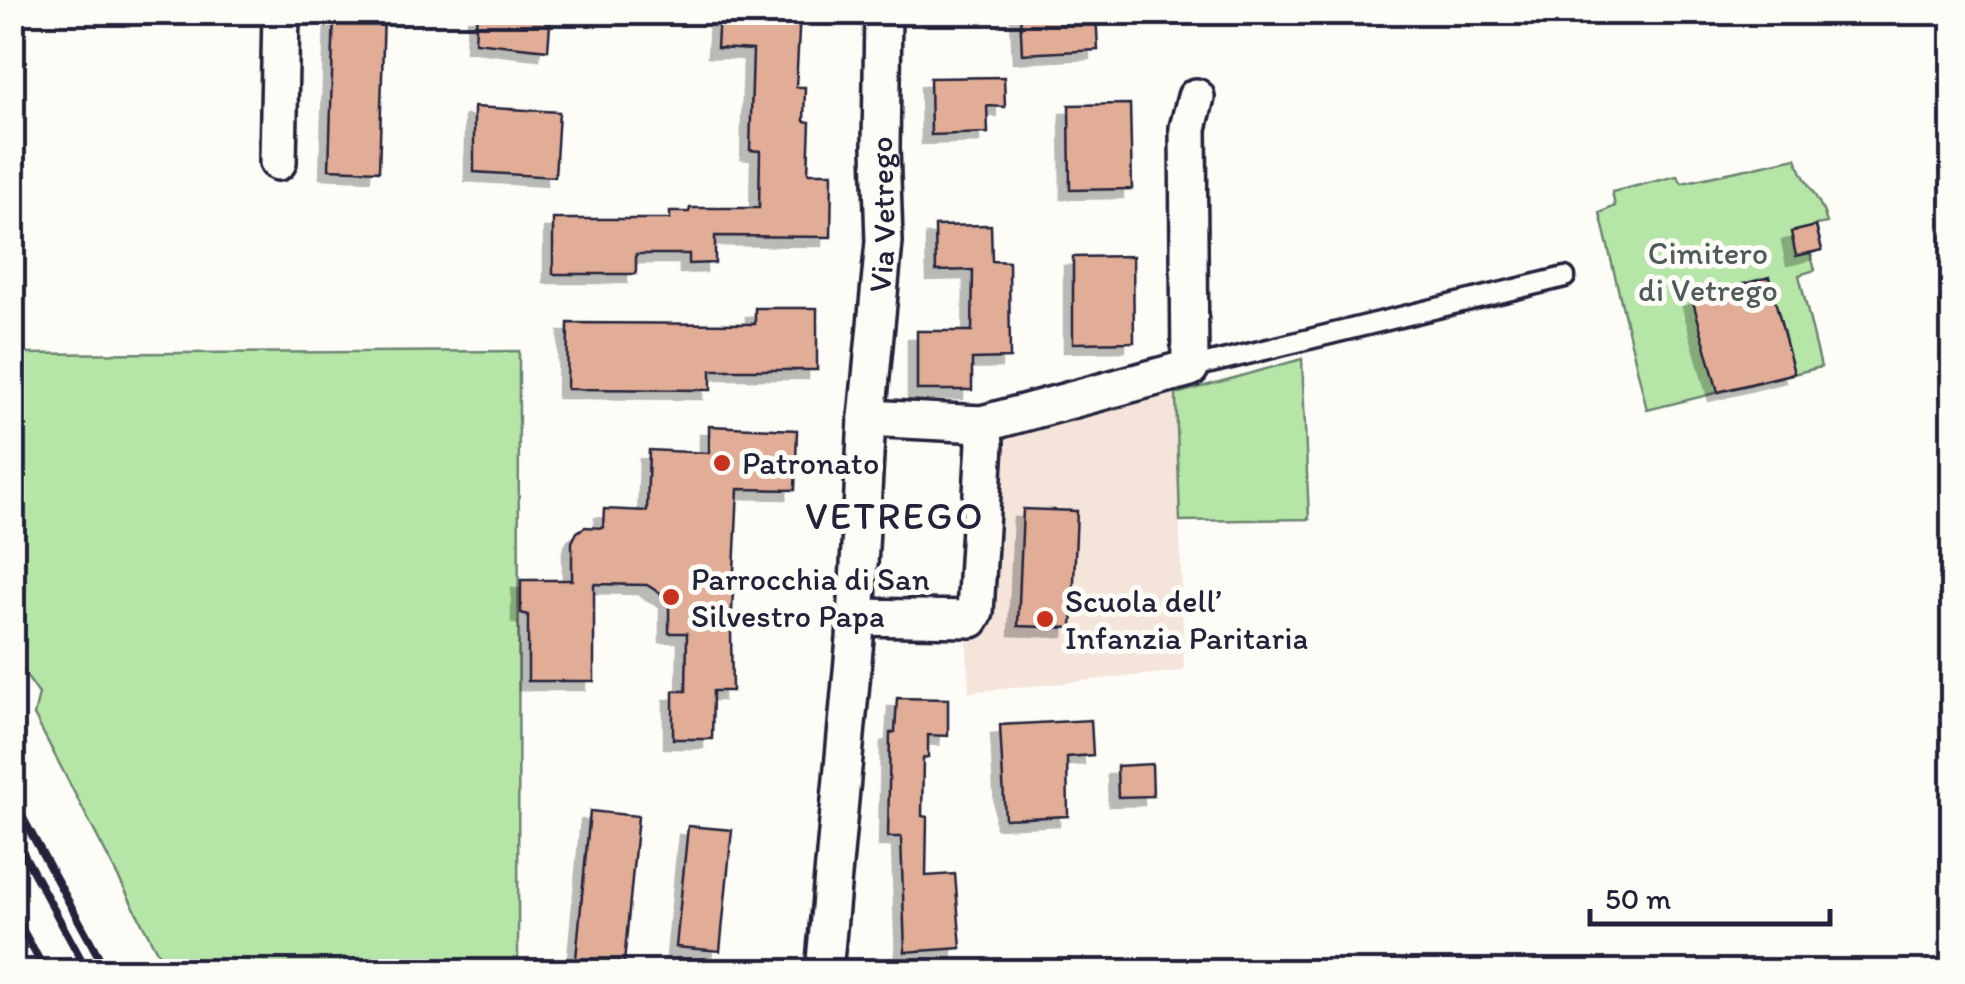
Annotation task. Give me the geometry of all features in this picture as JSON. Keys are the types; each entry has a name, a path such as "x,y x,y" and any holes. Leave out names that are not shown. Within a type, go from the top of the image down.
{"street":[{"path":"278,162 282,12"},
{"name":"Via Vetrego","path":"824,972 884,242 880,147 883,12"},
{"path":"867,418 982,424 1190,368 1197,309 1188,128 1196,97"},
{"path":"856,616 971,619 975,612 986,442 982,424"}],"lane":[{"path":"1190,368 1565,277"}],"shaded area":[{"path":"1176,394 1184,671 969,692 966,632 988,633 993,432"}],"green space":[{"name":"Cimitero di Vetrego","path":"1796,158 1827,223 1816,225 1822,250 1810,253 1815,270 1799,275 1821,367 1647,410 1600,213 1615,206 1612,192 1677,176 1682,183"},
{"path":"519,351 518,971 167,971 34,715 39,694 13,657 13,354"},
{"path":"1302,359 1309,519 1180,521 1176,394"}],"building":[{"path":"334,12 384,13 379,171 329,169"},
{"path":"477,12 551,12 548,50 475,42"},
{"path":"719,12 800,12 796,87 805,87 804,121 810,122 808,173 832,173 831,237 715,236 715,263 689,264 689,254 636,254 636,274 553,274 553,219 670,219 670,212 689,212 690,208 759,208 760,151 750,150 753,50 717,48"},
{"path":"1020,12 1096,12 1098,50 1022,54"},
{"path":"1004,77 1005,107 987,106 988,133 931,135 930,78"},
{"path":"1130,104 1132,189 1070,190 1069,105"},
{"path":"474,107 559,112 555,177 474,172"},
{"path":"991,225 992,261 1009,262 1010,358 972,359 972,390 917,390 917,331 972,331 973,270 936,271 935,226"},
{"path":"1816,226 1822,250 1796,256 1791,232"},
{"path":"1133,256 1134,342 1073,343 1073,257"},
{"path":"1769,277 1794,373 1718,392 1692,298"},
{"path":"755,308 817,308 817,370 711,370 711,390 567,389 568,323 755,324"},
{"path":"709,426 797,430 795,490 738,489 732,691 713,691 712,739 673,739 673,691 686,691 687,633 669,633 669,599 647,585 594,584 594,681 528,681 528,615 521,613 521,580 572,580 572,542 577,532 585,527 603,528 604,509 647,511 649,450 709,453"},
{"path":"1023,509 1077,511 1072,628 1018,626"},
{"path":"897,698 948,699 948,736 928,735 928,757 923,758 922,816 927,817 926,876 955,874 961,948 905,952 901,837 888,837 890,733 895,732"},
{"path":"1091,720 1093,755 1067,757 1068,816 1005,819 1000,725"},
{"path":"1152,764 1153,796 1118,797 1117,766"},
{"path":"590,811 638,816 624,963 576,959"},
{"path":"688,826 732,830 720,951 676,947"}],"railway":[{"path":"12,798 107,972"},
{"path":"12,833 88,972"},
{"path":"12,911 46,972"},
{"path":"12,955 21,972"}],"place":[{"name":"Patronato","path":"722,463"},
{"name":"Parrocchia di San Silvestro Papa","path":"671,597"},
{"name":"Scuola dell’ Infanzia Paritaria","path":"1045,619"}],"district":[{"name":"VETREGO","path":"895,516"}]}
